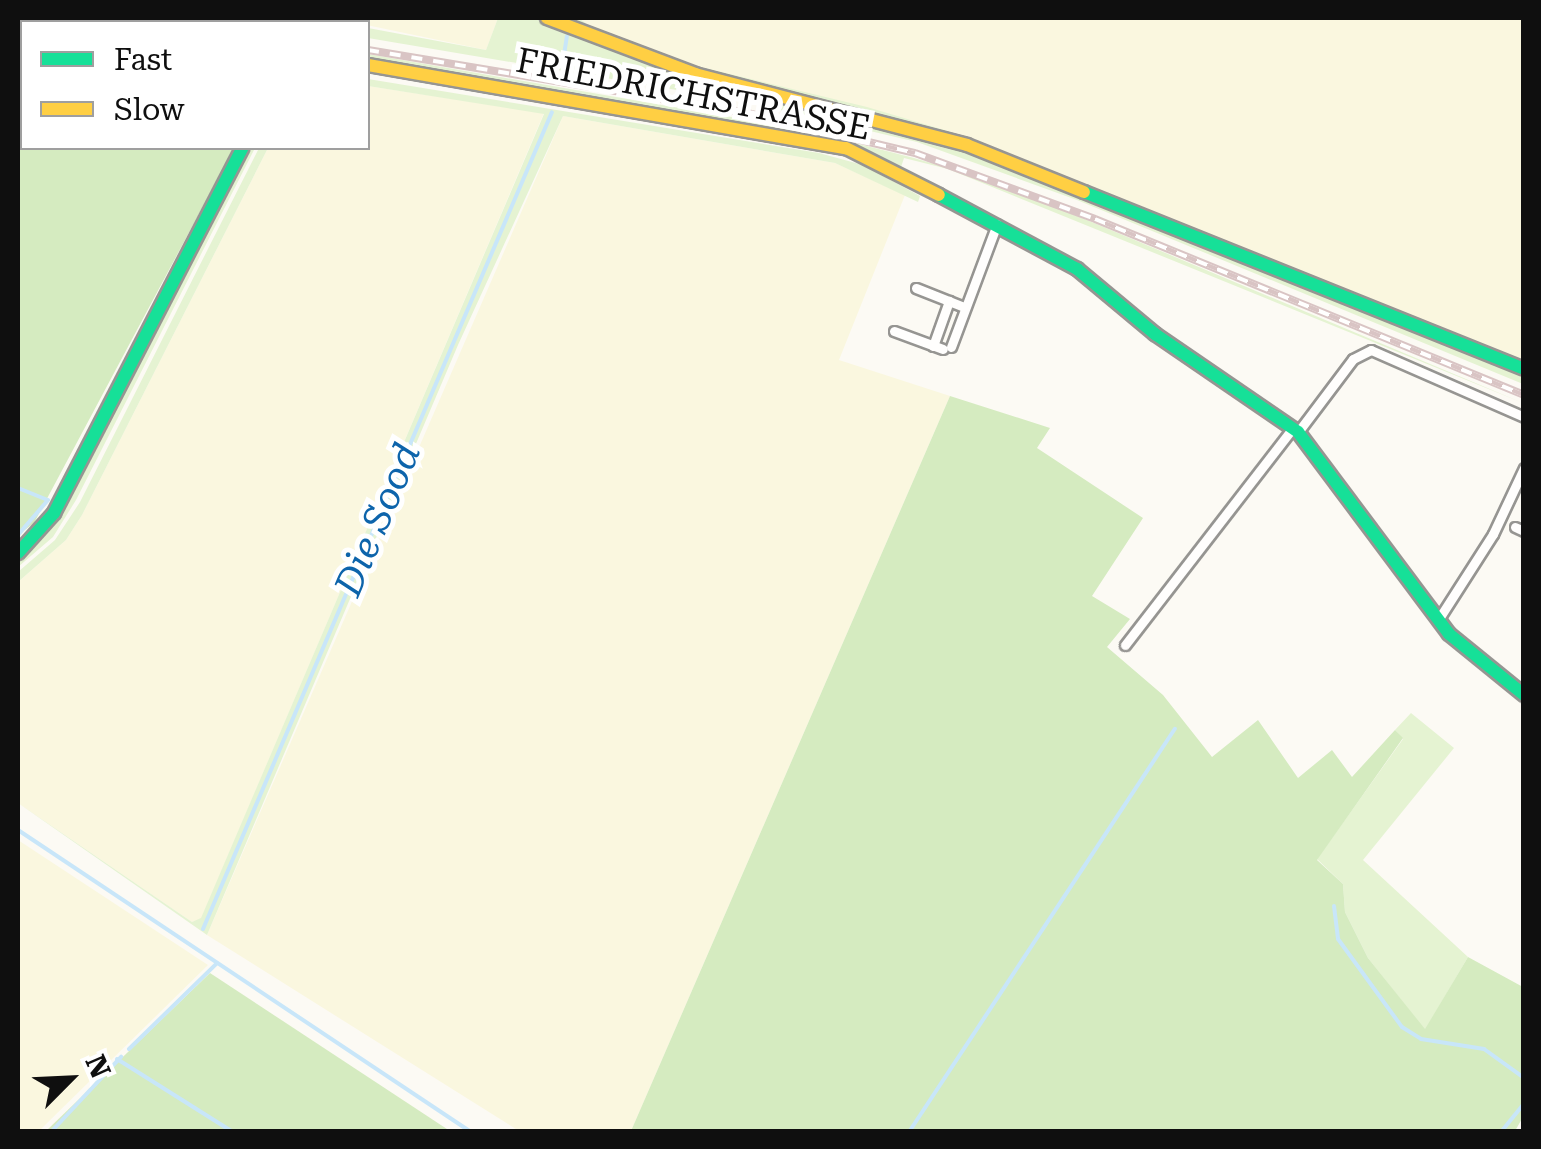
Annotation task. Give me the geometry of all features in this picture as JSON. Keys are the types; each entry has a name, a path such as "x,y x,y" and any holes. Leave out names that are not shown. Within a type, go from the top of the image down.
{"street":[{"path":"547,18 695,74 967,145 1524,369"},
{"name":"FRIEDRICHSTRASSE","path":"370,65 842,147 997,224 1086,276 1155,334 1296,430 1438,620 1524,696"},
{"path":"18,553 54,513 241,150"},
{"path":"942,347 964,307 997,224"},
{"path":"916,288 964,307"},
{"path":"942,347 949,301"},
{"path":"894,331 942,347"},
{"path":"1125,645 1353,359 1371,350 1524,417"},
{"path":"1438,620 1493,534 1524,468"}],"shaded area":[{"path":"333,18 498,18 486,50 370,26 370,20"},
{"path":"579,18 1523,18 1523,360 961,135 697,66 592,28"},
{"path":"370,86 544,113 201,919 192,922 18,803 18,582 66,540 267,150 370,150"},
{"path":"563,116 835,163 905,195 839,360 950,396 631,1131 519,1131 207,935"},
{"path":"18,840 208,965 39,1131 18,1131"}],"green space":[{"path":"18,18 90,20 20,20 20,150 233,150 34,523 18,535"},
{"path":"498,18 532,18 728,89 941,142 1523,374 1523,384 1077,200 917,142 742,101 370,38 370,28 486,50"},
{"path":"559,18 579,18 592,28 697,66 867,107 961,135 1523,364 968,140 696,69"},
{"path":"370,54 800,129 948,168 1087,220 1523,403 948,169 904,158 901,167 835,141 370,59"},
{"path":"370,79 819,153 863,165 920,196 918,202 835,163 563,116 458,345 207,935 18,803 192,922 201,918 544,114 370,86"},
{"path":"245,150 254,150 76,500 53,537 18,567 18,559 54,523"},
{"path":"258,150 267,150 82,515 66,540 18,582 18,572 55,540 80,502"},
{"path":"950,396 1050,428 1037,448 1143,518 1092,596 1130,619 1107,647 1163,695 1212,757 1258,720 1298,778 1332,750 1352,777 1395,730 1403,738 1317,860 1343,884 1345,912 1368,958 1425,1029 1468,957 1523,987 1523,1117 1515,1131 631,1131"},
{"path":"1411,713 1454,748 1363,860 1468,957 1425,1030 1368,958 1345,912 1343,884 1317,859 1403,739 1395,730"},
{"path":"210,973 450,1131 46,1131"}],"waterway":[{"name":"Die Sood","path":"563,61 567,36"},
{"name":"Die Sood","path":"203,929 552,112"},
{"path":"18,488 48,500 18,535"},
{"path":"909,1132 1175,729"},
{"path":"18,830 471,1132"},
{"path":"1334,906 1338,939 1402,1027 1421,1039 1484,1049 1524,1078"},
{"path":"129,1049 217,963"},
{"path":"51,1132 121,1057"},
{"path":"117,1059 233,1132"},
{"path":"1501,1132 1524,1104"}],"railway":[{"path":"174,18 189,20"},
{"path":"214,18 230,20"},
{"path":"370,50 747,113 915,153 1095,219 1524,395"}],"traffic: fast":[{"path":"18,553 54,513 241,150"},
{"path":"1084,192 1524,369"},
{"path":"939,195 1077,269 1155,334 1298,432 1449,634 1524,695"}],"traffic: slow":[{"path":"547,18 695,74 967,145 1084,192"},
{"path":"370,65 846,148 939,195"}]}
